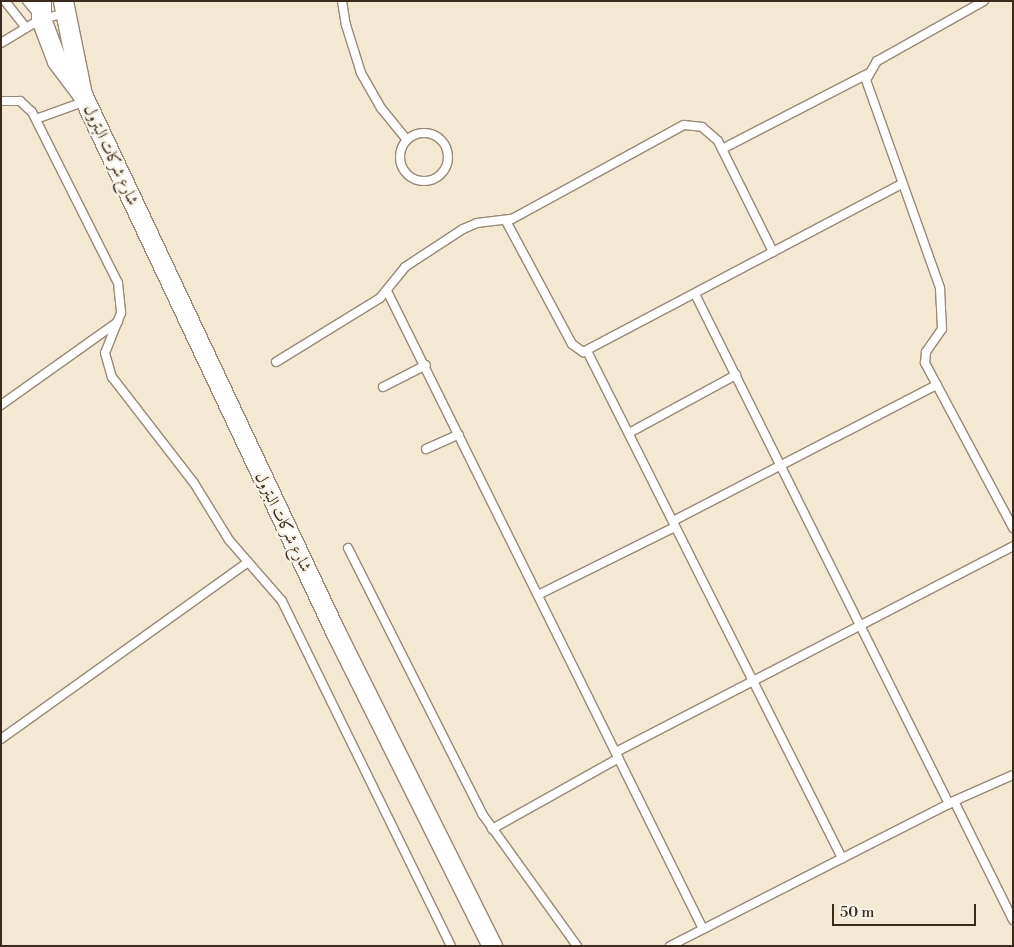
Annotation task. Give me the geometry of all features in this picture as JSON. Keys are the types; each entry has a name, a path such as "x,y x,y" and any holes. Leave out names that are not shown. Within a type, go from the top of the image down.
{"street":[{"name":"شارع شركات البترول","path":"63,8 84,98"},
{"name":"شارع شركات البترول","path":"36,16 57,61 84,98 336,633 492,946"}],"lane":[{"path":"5,1 36,16"},
{"path":"27,1 36,16"},
{"path":"342,1 348,33 361,73 381,108 406,140"},
{"path":"722,149 867,74 877,61 984,1"},
{"path":"1,43 36,16 63,8"},
{"path":"867,74 867,88 937,278 943,304 942,329 925,357 937,385 1013,528"},
{"path":"36,119 84,98"},
{"path":"1,101 20,101 27,105 36,119 118,283 122,303 118,322 105,353 112,377 178,461 229,540 282,601 451,946"},
{"path":"276,362 387,291 405,267 463,229 477,223 506,221 675,128 702,127 714,135 774,252"},
{"path":"421,134 437,138 447,151 445,168 441,174 426,181 410,177 400,164 402,147 406,140 421,134"},
{"path":"506,221 572,344 580,352 587,351 902,184"},
{"path":"387,291 426,366 702,929"},
{"path":"695,294 860,625 1013,920"},
{"path":"1,405 118,322"},
{"path":"587,351 842,858"},
{"path":"383,387 426,366"},
{"path":"629,433 736,375"},
{"path":"538,595 674,524 781,465 937,385"},
{"path":"426,449 459,434"},
{"path":"492,829 617,755 753,681 1013,546"},
{"path":"348,548 472,796 492,829 577,946"},
{"path":"1,739 248,562"},
{"path":"670,946 951,803 1013,776"}]}
